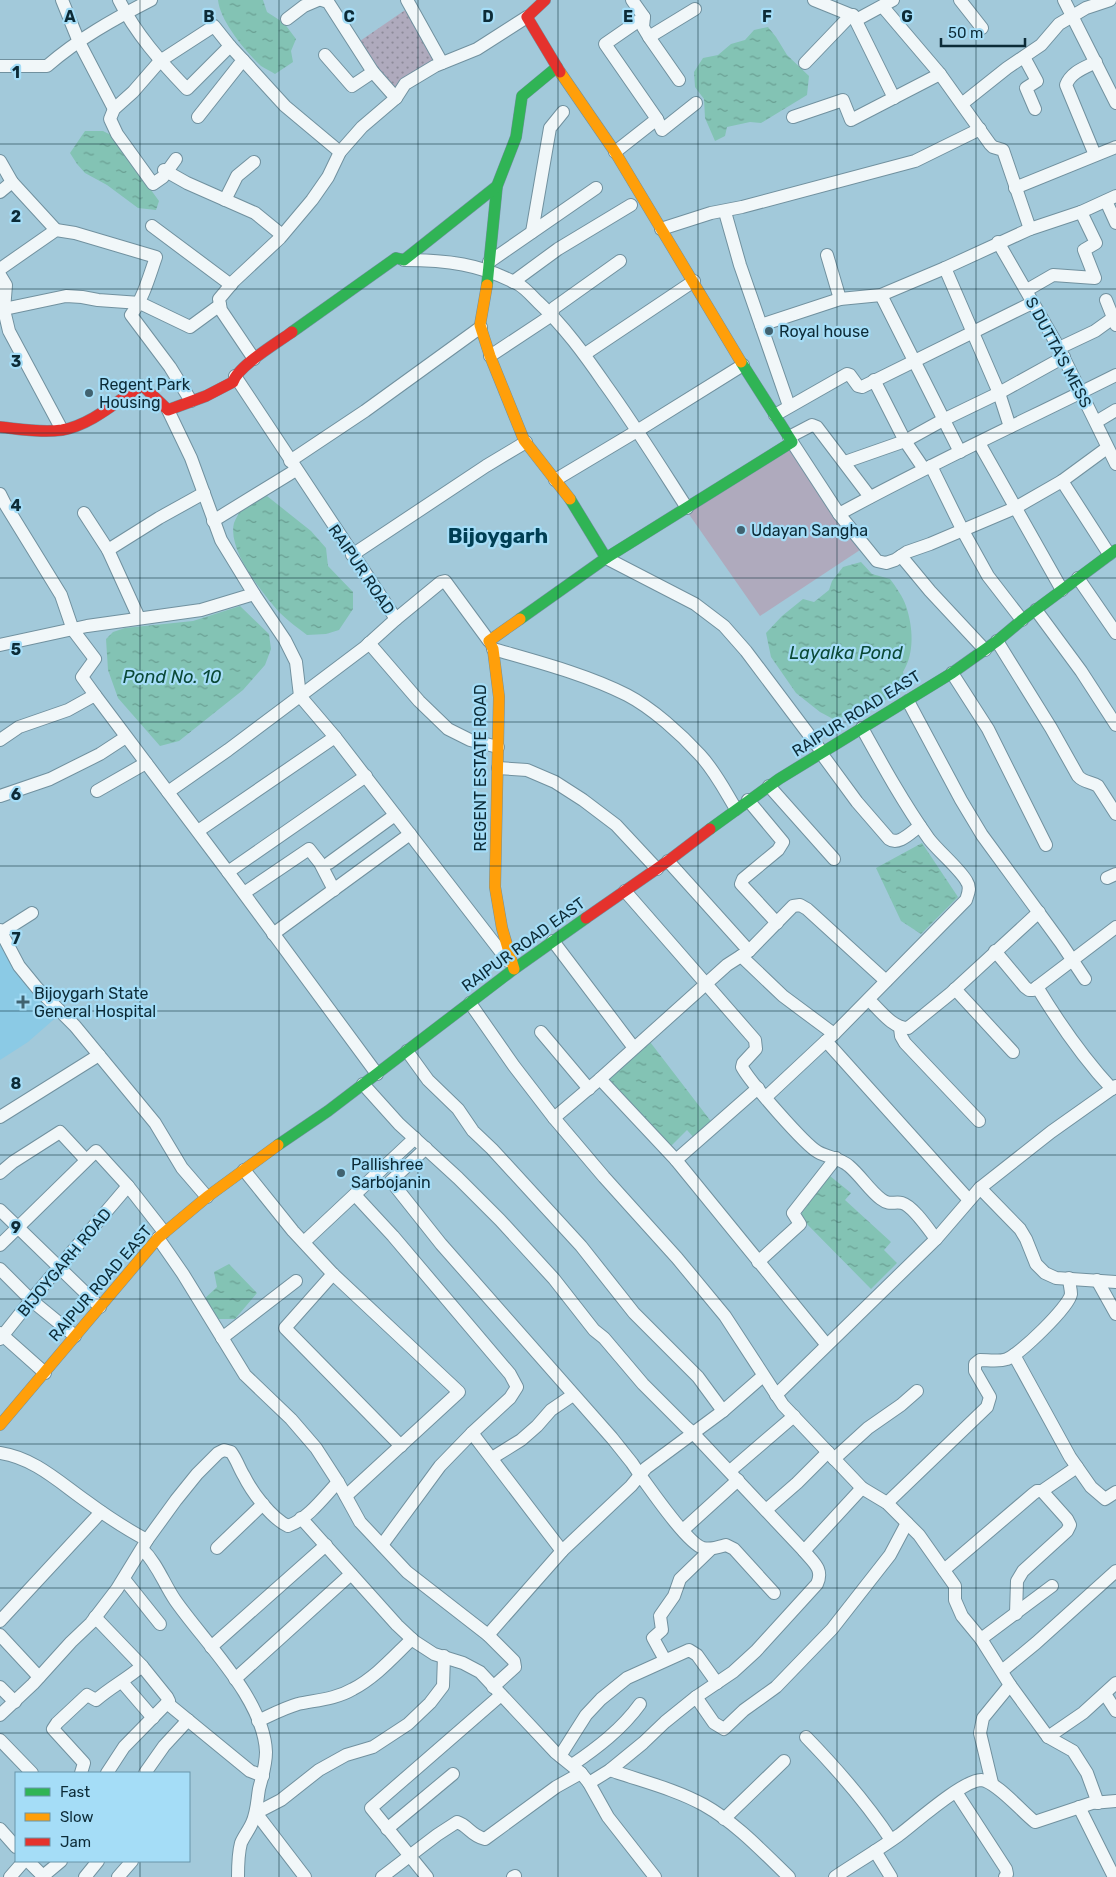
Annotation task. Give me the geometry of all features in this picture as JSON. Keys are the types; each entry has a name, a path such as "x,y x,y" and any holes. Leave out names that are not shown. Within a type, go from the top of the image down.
{"street":[{"path":"62,0 79,42 114,109"},
{"path":"119,0 125,13 160,62 187,89 230,46"},
{"path":"0,66 47,66 65,50 104,24 151,0"},
{"path":"287,19 302,3 318,0"},
{"path":"322,0 328,2 373,72 396,98"},
{"path":"408,0 442,63"},
{"path":"254,359 221,310 219,299 312,200 328,177 340,152 362,127 396,98 405,84 442,63 477,49 527,17 545,0"},
{"path":"632,0 644,17 643,26 649,37 679,80"},
{"path":"814,0 858,19 888,3 994,147 1003,150 1030,229"},
{"path":"960,0 982,28"},
{"path":"1064,0 1074,16 1116,103"},
{"path":"962,103 1006,68 1041,45 1059,24 1086,8 1110,0"},
{"path":"649,37 695,9"},
{"path":"805,63 852,15"},
{"path":"852,15 894,98"},
{"path":"527,17 557,67 615,152 743,365 791,440 839,514 877,561 886,564 907,552 1015,508 1062,480 1107,448"},
{"path":"644,17 605,44 657,119 662,130 696,103"},
{"path":"176,158 163,177 153,184 116,134 110,119 114,109 133,92 160,62 214,26 285,106 340,152"},
{"path":"325,55 352,86 373,72"},
{"path":"1024,57 1037,82 1026,88 1035,109"},
{"path":"198,117 243,60"},
{"path":"1094,155 1066,85 1068,79 1074,73 1096,62"},
{"path":"557,67 522,96 516,137 496,186 489,266 481,327 490,356 526,442 575,506 606,558 695,604 724,626 746,651 857,802 889,839 893,842 898,841 920,826"},
{"path":"793,117 844,100 851,120 940,74"},
{"path":"532,232 550,128 563,112"},
{"path":"615,152 657,119"},
{"path":"661,229 712,213 725,212 914,161 980,129"},
{"path":"1015,188 1116,147"},
{"path":"0,161 12,182 56,230 75,233 156,257 140,303 131,315 170,367 192,401"},
{"path":"225,200 237,176 254,162"},
{"path":"166,171 187,183 255,213 282,234"},
{"path":"0,192 12,182"},
{"path":"404,260 496,186"},
{"path":"489,266 532,232 596,188"},
{"path":"761,325 840,299 881,295 945,268 998,242 1081,212 1111,198 1116,223"},
{"path":"513,282 558,250 631,205"},
{"path":"725,212 740,265 789,406"},
{"path":"1027,290 1053,275 1095,278 1084,250 1096,243 1081,212"},
{"path":"152,226 231,285"},
{"path":"0,268 56,230"},
{"name":"S DUTTA'S MESS","path":"998,242 1027,290 1032,303 1061,353 1116,464"},
{"path":"827,255 840,299"},
{"path":"168,410 206,396 233,382 235,376 254,359 396,258 489,266 519,284 552,315 584,354 687,508"},
{"path":"490,356 552,315 554,308 620,261"},
{"path":"945,268 999,393 1010,427"},
{"path":"0,275 6,285 2,310 9,331 61,428"},
{"path":"584,354 694,282"},
{"path":"881,295 960,452"},
{"path":"2,310 66,296 140,303 190,326 220,306"},
{"path":"845,462 905,441 999,393 1115,319 1106,300"},
{"path":"775,415 847,374 850,375 860,388 1032,303"},
{"path":"213,521 293,465 481,327"},
{"path":"555,480 637,432 743,365"},
{"path":"839,514 927,467 1116,375"},
{"name":"RAIPUR ROAD","path":"168,792 228,750 369,644 396,619 235,376"},
{"path":"874,380 905,441 927,467 988,576 1022,620"},
{"path":"0,427 37,430 68,428 96,414 142,385 168,410 191,458 221,540 285,640 296,662 300,696 335,736 514,969"},
{"path":"1096,422 1116,410"},
{"path":"491,645 606,558 815,425 870,497"},
{"path":"352,555 486,466 526,442"},
{"path":"979,443 1062,590"},
{"path":"1062,480 1113,552"},
{"path":"108,550 204,493"},
{"path":"0,494 4,504 61,595 73,630 96,658 82,677 377,1074"},
{"path":"84,513 108,550 139,618"},
{"name":"RAIPUR ROAD EAST","path":"0,1425 161,1235 207,1197 377,1074 514,969 657,869 748,800 952,673 1113,552"},
{"path":"901,556 930,591 985,650"},
{"path":"1078,578 1116,633"},
{"path":"396,619 441,582 445,581 491,645 564,669 627,695 670,725 714,772 736,809"},
{"path":"0,645 139,618 201,610 254,594"},
{"path":"1036,610 1116,725"},
{"path":"997,641 1051,728 1078,776 1081,780 1098,786 1116,814"},
{"path":"369,644 419,701 448,729 470,740 498,748"},
{"name":"REGENT ESTATE ROAD","path":"491,645 499,697 497,908 500,925 514,969"},
{"path":"952,673 988,729 1007,763 1046,845"},
{"path":"0,740 19,727 68,710 95,695"},
{"path":"908,701 965,807 1085,978"},
{"path":"676,1160 830,1038 966,900 969,892 968,882 943,857 920,826 862,728"},
{"path":"198,831 335,736"},
{"path":"0,796 50,779 100,754 126,737"},
{"path":"97,791 146,763"},
{"path":"498,768 527,770 555,782 616,825 657,869"},
{"path":"228,872 366,776"},
{"path":"769,786 834,859"},
{"path":"748,800 783,842 778,850 743,879 741,884 777,923"},
{"path":"329,863 395,815"},
{"path":"273,934 410,834"},
{"path":"244,893 308,849 320,863 334,890"},
{"path":"668,861 745,954 783,996 830,1038 969,1200"},
{"path":"625,891 755,1040 756,1049 743,1063 742,1067 808,1144 818,1152 836,1158 850,1166 886,1202 902,1203 910,1208 936,1239"},
{"path":"554,1118 727,965 760,942 793,906 800,905 806,908 886,981"},
{"path":"900,1028 908,1028 915,1023 1039,912"},
{"path":"32,914 1,931 19,966 75,1026 155,1123 182,1168 207,1197"},
{"path":"995,951 1029,990 1036,987 1116,927"},
{"path":"553,941 634,1048"},
{"path":"776,1395 826,1344 936,1239 980,1188 1051,1132 1114,1088 1078,1050 1036,987"},
{"path":"955,988 1013,1052"},
{"path":"869,1000 900,1028 901,1036 905,1043 979,1121"},
{"path":"470,1003 514,1066 554,1118 677,1258 725,1316 776,1395 862,1488 887,1503 919,1535 955,1586 955,1600 962,1616 1048,1737 1073,1751 1087,1773 1098,1803"},
{"path":"540,1032 589,1089"},
{"path":"407,1051 428,1080 458,1109 473,1131 492,1149 581,1246 634,1313 698,1377 723,1411"},
{"path":"0,1117 99,1055"},
{"path":"600,1079 676,1160 826,1344"},
{"path":"363,1084 399,1124 500,1220 554,1279 594,1330 604,1338 643,1384 734,1475 819,1569 821,1577 817,1584 756,1652 665,1722 610,1770"},
{"path":"0,1173 13,1162 60,1132 86,1160"},
{"path":"304,1242 415,1138"},
{"path":"426,1148 391,1181 441,1244 612,1438 683,1530 702,1548 711,1549 726,1545 734,1549 774,1593"},
{"path":"0,1245 96,1151 128,1186 161,1235 245,1375 291,1419 316,1448 338,1482 360,1522 407,1572 488,1634 514,1661 515,1667 497,1691 371,1808 427,1877"},
{"path":"758,1262 800,1224 794,1213 836,1158"},
{"path":"244,1170 333,1274 459,1392 346,1496"},
{"name":"BIJOYGARH ROAD","path":"1,1336 128,1186"},
{"path":"980,1188 1020,1229 1036,1264 1044,1273 1056,1278 1116,1282"},
{"path":"355,1195 393,1236 510,1374 516,1386 510,1398 440,1466 382,1545"},
{"path":"0,1210 100,1307"},
{"path":"0,1269 31,1300 75,1336"},
{"path":"333,1274 285,1328 401,1446"},
{"path":"887,1503 988,1407 990,1397 975,1371 975,1364 980,1360 1006,1360 1014,1356 1066,1305 1071,1294 1068,1278"},
{"path":"1098,1280 1116,1314"},
{"path":"222,1338 296,1281"},
{"path":"1,1336 45,1373"},
{"path":"1014,1356 1077,1467 1091,1487 1105,1499 1116,1492"},
{"path":"488,1634 562,1551 626,1491 646,1468 723,1411 763,1376"},
{"path":"766,1510 831,1455 901,1405 917,1391"},
{"path":"492,1458 521,1440 551,1410 573,1394"},
{"path":"683,1530 734,1475 794,1416"},
{"path":"472,1433 562,1551"},
{"path":"0,1715 15,1702 95,1618 124,1579 176,1500 197,1474 218,1453 224,1450 231,1452 250,1487 263,1504 282,1523 288,1526 301,1518 338,1482"},
{"path":"0,1454 25,1459 41,1468 145,1545 149,1556 176,1601 235,1679 253,1707 266,1751 256,1812 242,1842 238,1877"},
{"path":"944,1570 1033,1494 1037,1491 1042,1491 1077,1467"},
{"path":"804,1551 862,1488"},
{"path":"1016,1614 1017,1581 1023,1571 1067,1531 1070,1525 1042,1491"},
{"path":"218,1548 263,1504"},
{"path":"0,1621 101,1512"},
{"path":"301,1518 397,1625 412,1639 434,1654 444,1656 480,1672 560,1756 581,1773 608,1817 655,1877"},
{"path":"696,1697 714,1723 724,1729 744,1710 776,1687 832,1629 890,1555 907,1523"},
{"path":"211,1647 326,1545"},
{"path":"665,1660 653,1638 662,1630 660,1616 674,1596 680,1579 711,1549"},
{"path":"1002,1671 1030,1649 1116,1571"},
{"path":"235,1679 351,1574"},
{"path":"124,1579 160,1624"},
{"path":"980,1639 1052,1586"},
{"path":"95,1618 142,1666 169,1701 124,1747 108,1772"},
{"path":"0,1635 39,1677"},
{"path":"258,1721 297,1704 331,1698 353,1690 368,1680 412,1639"},
{"path":"560,1756 586,1715 601,1699 627,1678 665,1660 685,1651 693,1651 717,1683"},
{"path":"256,1812 281,1800 319,1770 346,1755 373,1747 408,1724 430,1703 443,1686 444,1656"},
{"path":"82,1772 84,1763 54,1729 57,1723 87,1695 91,1699 96,1700 114,1684 122,1682 142,1666"},
{"path":"122,1682 153,1718"},
{"path":"1048,1737 1083,1713 1116,1683"},
{"path":"992,1783 980,1733 983,1718 1010,1685"},
{"path":"0,1687 15,1702"},
{"path":"1105,1694 1116,1711"},
{"path":"167,1704 250,1771 263,1776"},
{"path":"581,1773 587,1755 628,1720 640,1704"},
{"path":"146,1772 164,1746 188,1720"},
{"path":"806,1736 878,1820 891,1840"},
{"path":"0,1740 31,1772"},
{"path":"724,1819 784,1761"},
{"path":"382,1877 457,1822 463,1824 474,1836 485,1839 556,1787 581,1773 610,1770 688,1797 705,1806 724,1819 790,1877"},
{"path":"387,1829 453,1774"},
{"path":"834,1877 891,1840 968,1784 980,1780 992,1783 1034,1822 1079,1807 1116,1801"},
{"path":"956,1792 1006,1869 1006,1877"},
{"path":"1079,1807 1114,1877"},
{"path":"256,1812 305,1877"},
{"path":"0,1829 15,1846"},
{"path":"875,1851 890,1877"},
{"path":"10,1877 31,1862 44,1876 60,1862"},
{"path":"85,1877 97,1862"},
{"path":"118,1877 131,1862"}],"shaded area":[{"path":"411,6 439,61 395,90 357,43"},
{"path":"794,445 863,548 760,616 686,510"},
{"name":"Bijoygarh State General Hospital","path":"0,932 60,1014 28,1042 0,1060"}],"water":[{"path":"218,0 263,0 267,12 284,23 296,39 291,51 293,62 275,74 261,66 241,45 223,17"},
{"path":"768,27 787,55 809,76 807,95 761,123 750,122 727,127 725,136 715,141 705,118 704,99 695,87 694,72 703,58 718,55 731,44 745,40 754,30"},
{"path":"85,131 103,131 113,136 149,182 151,190 159,201 156,210 138,208 107,185 85,173 70,153"},
{"path":"267,496 311,531 326,548 328,566 353,592 353,609 339,630 326,634 307,635 286,619 273,605 256,583 241,558 233,534 234,523 241,509"},
{"name":"Layalka Pond","path":"861,562 872,574 890,579 906,606 912,640 910,657 903,672 907,686 870,710 852,713 835,720 820,712 796,693 771,657 766,633 782,616 803,599 814,602 829,590 832,581 843,567"},
{"name":"Pond No. 10","path":"240,606 269,634 271,649 265,665 243,690 179,741 160,746 118,698 108,670 106,639 113,632 125,628 193,621"},
{"path":"922,843 958,897 921,934 901,921 876,868"},
{"path":"647,1038 713,1124 695,1139 687,1130 669,1148 605,1076"},
{"path":"830,1176 851,1193 845,1200 891,1242 884,1250 897,1263 871,1289 802,1219 802,1212"},
{"path":"229,1264 257,1293 235,1319 214,1319 202,1301 217,1287 214,1272"}],"traffic: fast":[{"path":"487,285 497,186 516,137 522,96 557,67"},
{"path":"292,332 396,258 404,260 497,186"},
{"path":"520,619 606,558 792,442 741,362"},
{"path":"570,499 606,558"},
{"path":"710,829 779,779 952,673 1116,550"},
{"path":"278,1145 328,1111 514,969 586,918"}],"traffic: slow":[{"path":"560,72 615,152 741,362"},
{"path":"487,285 480,325 490,356 524,440 570,499"},
{"path":"514,969 502,928 495,887 499,697 493,649 489,641 520,619"},
{"path":"0,1425 158,1238 207,1197 278,1145"}],"traffic: jam":[{"path":"545,0 527,17 560,72"},
{"path":"0,427 46,431 73,427 104,412 142,385 168,410 206,396 233,382 236,376 250,362 292,332"},
{"path":"586,918 668,861 710,829"}],"place":[{"name":"Royal house","path":"769,331"},
{"name":"Regent Park Housing","path":"89,393"},
{"name":"Udayan Sangha","path":"741,530"},
{"name":"Bijoygarh State General Hospital","path":"23,1002"},
{"name":"Pallishree Sarbojanin","path":"341,1173"}],"district":[{"name":"Bijoygarh","path":"498,536"}]}
